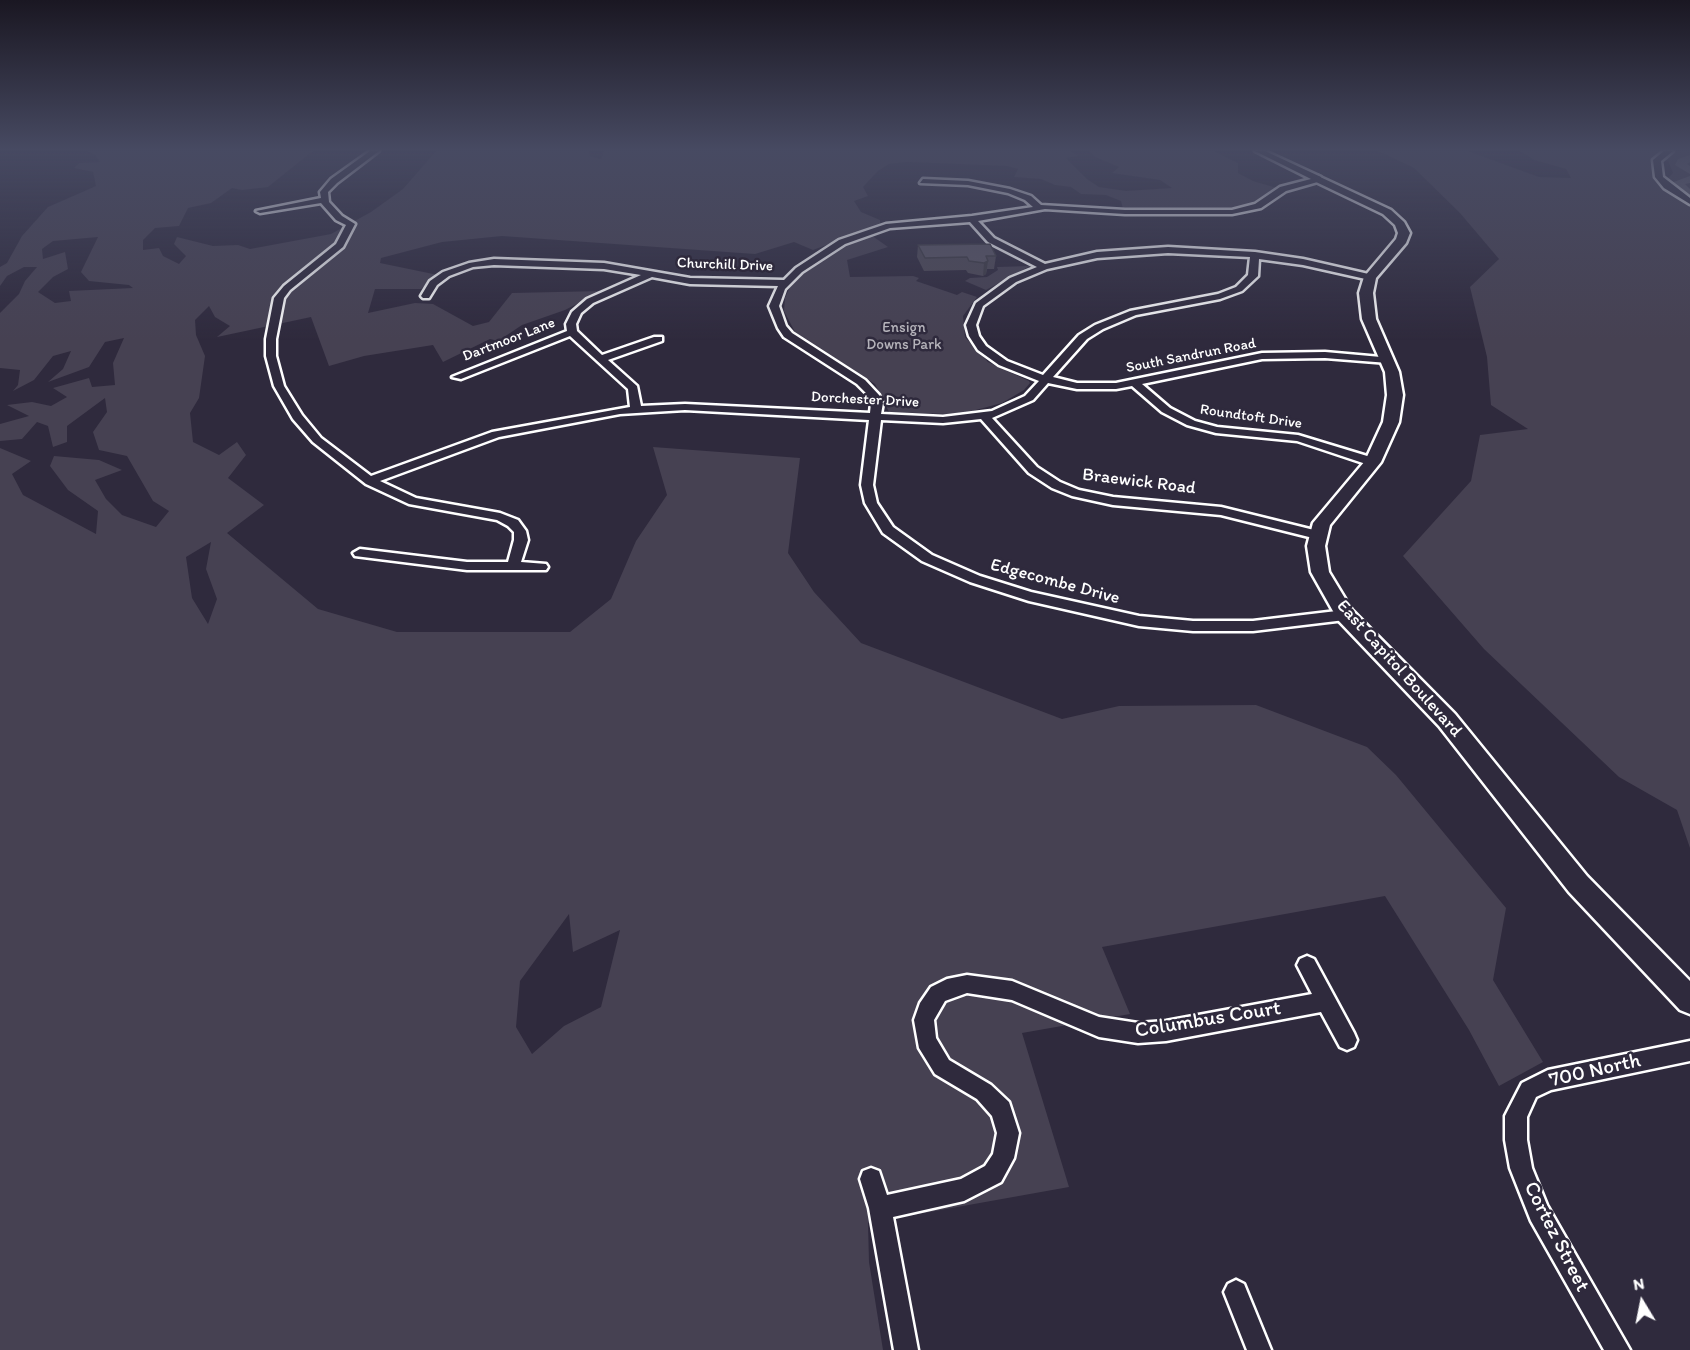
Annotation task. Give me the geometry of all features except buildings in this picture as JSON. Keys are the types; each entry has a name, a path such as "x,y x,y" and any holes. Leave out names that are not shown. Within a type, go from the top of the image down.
{"street":[{"path":"335,214 351,224 336,249 287,288 279,298 271,339 271,356 279,386 297,417 317,440 375,484 413,501 500,517 513,523 519,531 521,540 513,567"},
{"path":"876,417 877,403 869,388 807,350 781,326 774,306 785,283 834,246 858,235 911,223 972,219 1000,214"},
{"path":"1317,535 1327,515 1373,462 1387,436 1394,408 1394,382 1388,360 1367,311 1366,293 1370,277 1402,240 1403,228 1389,214"},
{"path":"972,219 991,240 1044,267 1083,257 1132,252 1195,251 1255,255 1370,277"},
{"name":"Dorchester Drive","path":"375,484 416,462 467,442 512,430 636,409 685,407 954,420 994,414 1018,404 1038,390 1083,337 1108,322 1142,311 1220,296 1239,289 1253,276 1255,255"},
{"name":"Churchill Drive","path":"426,296 430,286 441,277 458,269 486,263 586,265 701,282 761,280 785,283"},
{"name":"South Sandrun Road","path":"1044,267 1005,285 983,301 973,315 972,331 977,342 1003,363 1046,380 1089,387 1134,382 1262,356 1325,355 1388,360"},
{"path":"636,409 633,387 572,332 574,316 585,304 652,274"},
{"name":"Dartmoor Lane","path":"457,377 572,332"},
{"path":"601,359 658,339"},
{"name":"Roundtoft Drive","path":"1134,382 1172,414 1199,426 1298,438 1373,462"},
{"name":"Braewick Road","path":"984,415 1033,470 1047,481 1076,494 1113,501 1213,510 1317,535"},
{"name":"Edgecombe Drive","path":"876,417 867,484 875,512 888,530 905,545 948,568 1001,588 1057,604 1167,624 1253,626 1345,615"},
{"name":"East Capitol Boulevard","path":"1317,535 1320,572 1345,615 1447,720 1585,892 1690,1000"},
{"path":"360,553 467,566 541,567"},
{"path":"1307,965 1347,1040"},
{"name":"Columbus Court","path":"880,1208 964,1190 993,1174 1004,1158 1008,1132 1001,1110 984,1092 942,1067 926,1041 924,1020 927,1010 938,994 947,988 967,984 1012,991 1092,1024 1131,1033 1166,1030 1327,1001"},
{"name":"700 North","path":"1516,1116 1529,1090 1548,1080 1690,1051"},
{"name":"Cortez Street","path":"1516,1116 1516,1140 1521,1168 1539,1213 1618,1350"},
{"path":"870,1179 880,1208 906,1350"},
{"path":"1236,1292 1259,1350"}],"green space":[{"path":"42,214 185,214 179,226 155,228 143,240 143,250 159,248 163,256 179,264 186,256 174,244 177,237 213,246 238,245 250,249 331,234 367,214 866,214 880,220 880,225 813,250 794,242 755,254 502,236 442,242 381,258 380,263 438,275 421,289 375,289 368,313 415,303 433,304 473,326 489,322 512,293 602,291 565,310 522,325 498,341 490,339 443,362 433,345 364,356 329,366 311,317 217,337 230,326 215,317 209,306 195,320 196,335 205,356 199,398 190,413 193,442 219,455 237,442 246,455 228,478 264,505 227,533 318,609 397,632 570,632 611,599 636,541 667,495 653,447 800,458 788,553 814,592 861,643 1062,719 1119,706 1256,705 1367,747 1396,775 1506,908 1493,980 1543,1062 1499,1086 1469,1030 1385,896 1102,947 1130,1014 1022,1033 1069,1187 868,1223 869,1262 883,1350 0,1350 0,448 31,461 12,474 23,495 96,534 98,511 68,490 50,466 54,456 99,460 122,470 95,480 106,499 122,515 156,527 169,511 153,501 127,456 99,450 93,432 107,412 105,398 67,426 67,442 53,447 48,426 37,422 22,439 0,441 0,424 29,416 7,405 32,402 51,406 67,397 53,388 89,378 92,387 115,385 113,363 124,338 105,342 89,367 48,382 63,369 71,351 53,356 34,380 13,391 18,385 20,370 0,368 0,313 19,294 25,281 37,267 24,267 7,276 0,286 0,267 7,263 22,236","holes":["98,237 81,272 89,281 129,285 133,288 69,291 71,301 55,303 38,292 53,277 68,269 65,252 43,259 42,249 53,241","211,542 206,569 217,599 208,624 192,598 186,557","569,914 573,952 620,930 601,1007 564,1026 532,1054 516,1027 520,981"]},
{"path":"1461,214 1690,214 1690,848 1677,810 1619,777 1484,649 1403,556 1471,481 1480,435 1528,429 1491,405 1487,357 1470,287 1499,259"},
{"name":"Ensign Downs Park","path":"871,235 888,247 847,260 850,277 913,276 919,278 916,281 957,295 962,292 977,297 963,316 965,337 988,362 1029,381 1030,383 1024,390 1002,403 972,411 947,414 889,412 875,384 795,332 784,311 785,298 790,287 800,276 846,244"},
{"path":"1030,266 986,290 965,281 970,278 987,277 998,270 997,267"}]}
